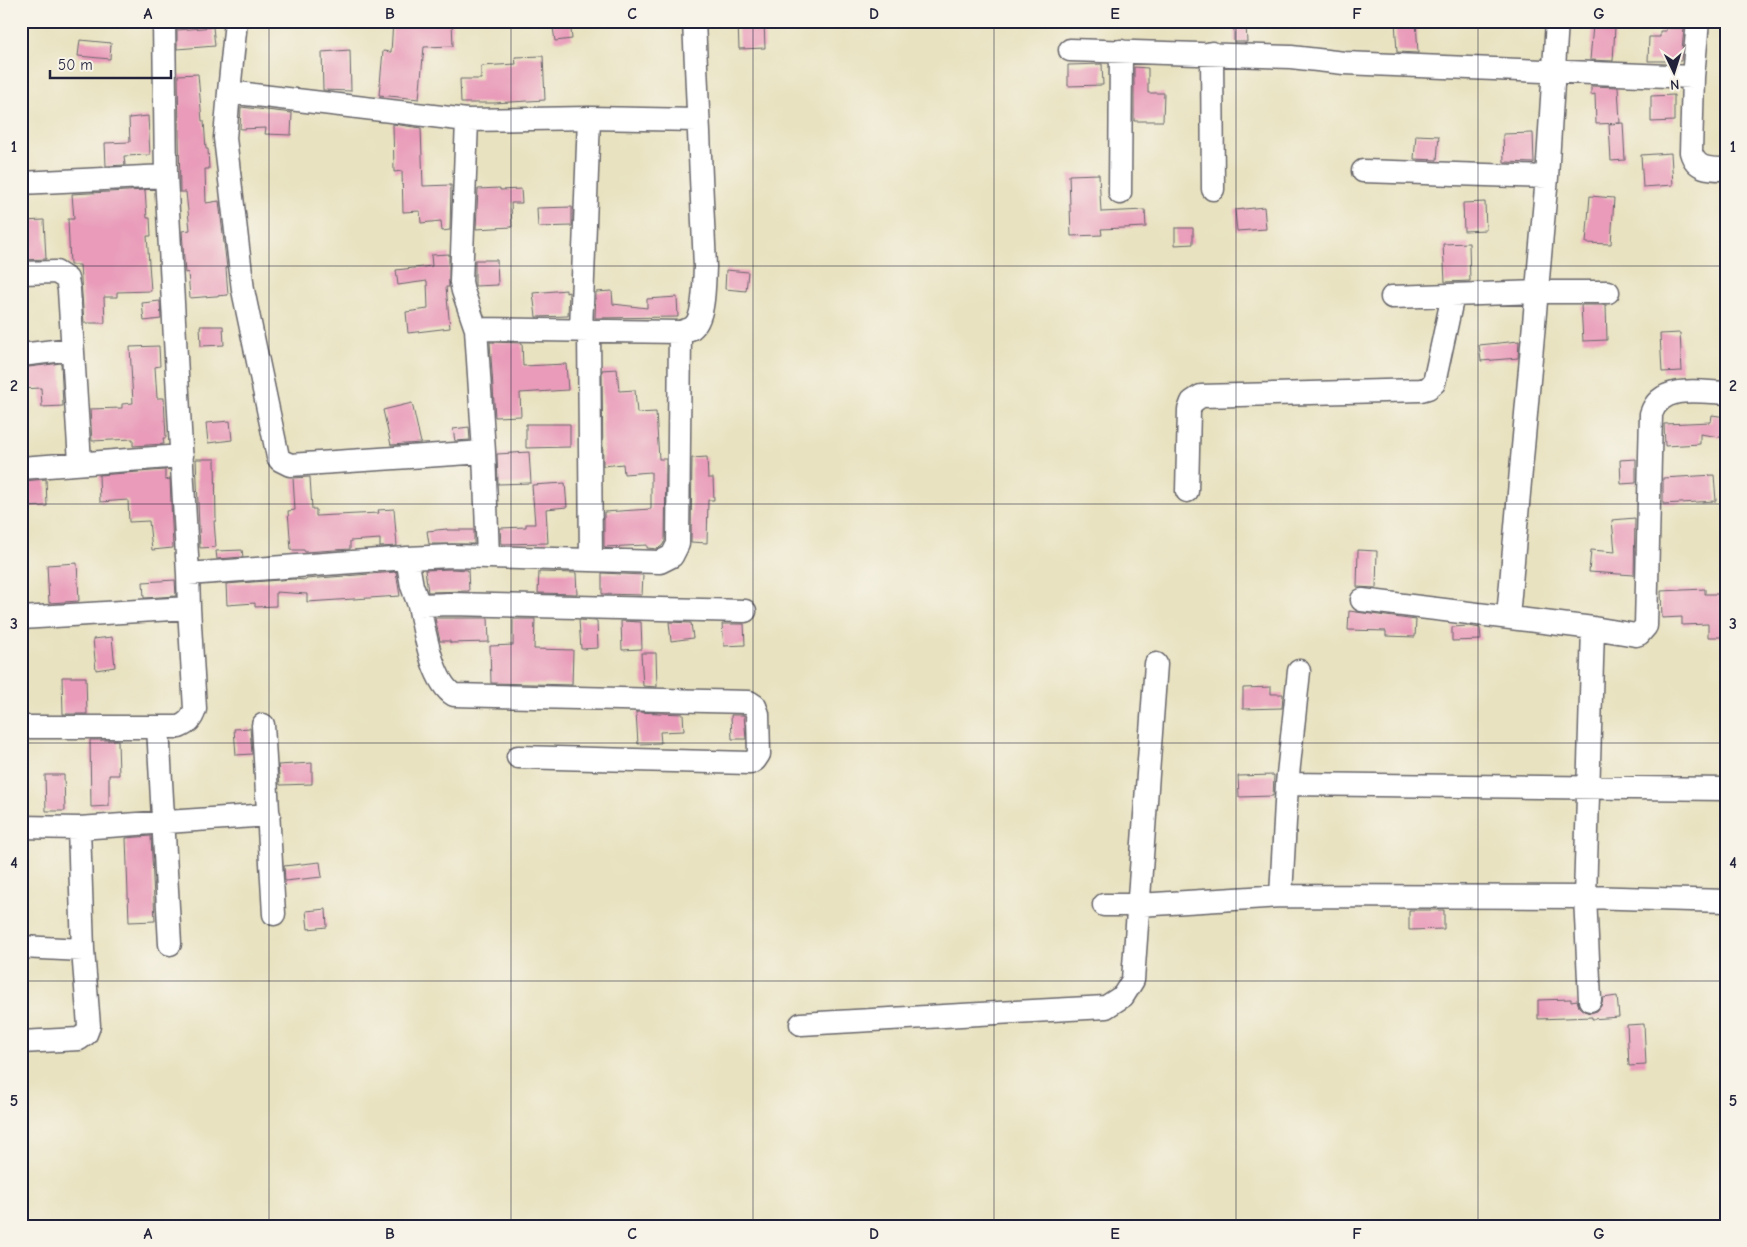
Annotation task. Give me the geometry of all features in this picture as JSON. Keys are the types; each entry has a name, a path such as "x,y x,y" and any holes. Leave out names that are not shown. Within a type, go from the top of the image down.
{"street":[{"path":"21,727 179,727 188,723 195,709 166,176 164,21"},
{"path":"236,21 225,138 243,290 278,457 290,465 484,452"},
{"path":"476,329 680,332 692,329 698,320 702,307 705,267 694,21"},
{"path":"1508,617 1547,177 1557,21"},
{"path":"1698,21 1693,77 1691,152 1696,163 1706,168 1726,169"},
{"path":"1070,50 1212,53 1291,57 1344,63 1693,77"},
{"path":"1120,193 1121,50"},
{"path":"1212,53 1213,190"},
{"path":"229,92 466,120 590,118 697,120"},
{"path":"590,118 585,330 591,560"},
{"path":"466,120 461,282 476,329 484,452 488,557"},
{"path":"1363,172 1547,177"},
{"path":"21,182 166,176"},
{"path":"21,273 56,272 66,279 69,290 71,349 80,462"},
{"path":"1392,297 1537,292 1608,292"},
{"path":"1187,491 1189,410 1192,402 1201,396 1421,390 1428,388 1434,383 1453,295"},
{"path":"188,574 452,556 660,562 672,556 678,544 680,332"},
{"path":"21,355 71,349"},
{"path":"1362,600 1593,628 1636,636 1646,626 1651,414 1654,405 1661,398 1686,390 1726,393"},
{"path":"21,468 80,462 182,456"},
{"path":"407,558 427,646 444,687 454,695 749,702 755,706 758,714 759,754 756,760 750,763 518,757"},
{"path":"419,605 451,604 745,611"},
{"path":"21,618 189,608"},
{"path":"1590,1000 1585,897 1593,628"},
{"path":"801,1024 1106,1007 1123,996 1133,980 1156,664"},
{"path":"1282,896 1287,784 1298,671"},
{"path":"263,725 274,914"},
{"path":"158,727 170,944"},
{"path":"1287,784 1726,789"},
{"path":"21,827 80,828 269,815"},
{"path":"21,1042 80,1039 86,1034 89,1026 83,950 80,828"},
{"path":"1104,905 1139,905 1282,896 1585,897 1726,901"},
{"path":"21,947 83,950"}],"building":[{"path":"393,21 452,21 453,46 424,47 419,99 379,95 383,51 391,52"},
{"path":"552,21 570,21 572,39 555,41"},
{"path":"764,21 765,48 739,49 738,22"},
{"path":"1395,21 1416,21 1418,53 1397,52"},
{"path":"1246,25 1247,42 1234,42 1234,26"},
{"path":"1593,25 1615,27 1613,61 1590,60"},
{"path":"213,27 215,46 177,49 177,30"},
{"path":"1666,28 1684,28 1681,61 1648,61 1649,37 1660,37 1660,31 1666,31"},
{"path":"80,40 111,43 110,59 78,56"},
{"path":"350,50 351,91 323,90 322,52"},
{"path":"543,56 545,100 461,103 460,79 481,79 481,66 516,64 515,57"},
{"path":"1102,64 1103,85 1068,86 1068,65"},
{"path":"1134,67 1148,68 1148,93 1164,93 1163,121 1134,121"},
{"path":"198,74 202,121 204,121 206,149 208,149 209,169 205,169 206,203 219,201 227,268 228,295 190,298 188,272 185,273 182,231 190,230 186,192 180,192 178,75"},
{"path":"1591,86 1618,87 1620,123 1596,124 1595,94 1591,95"},
{"path":"1674,95 1674,121 1651,122 1651,96"},
{"path":"241,107 292,113 291,135 265,134 266,128 240,129"},
{"path":"148,116 150,155 124,156 125,165 106,166 105,143 130,142 129,118"},
{"path":"1623,123 1625,160 1611,161 1609,124"},
{"path":"393,124 421,128 423,186 451,185 450,230 442,231 441,221 421,223 420,211 403,212 402,171 394,172"},
{"path":"1533,133 1534,163 1504,162 1503,134"},
{"path":"1416,135 1439,136 1437,160 1414,159"},
{"path":"1671,153 1673,185 1643,187 1641,155"},
{"path":"1099,174 1101,212 1145,210 1146,227 1101,229 1102,235 1071,236 1069,175"},
{"path":"500,188 500,190 521,189 522,203 511,203 512,227 476,229 478,189"},
{"path":"145,190 147,218 150,218 151,236 147,236 151,291 117,292 117,297 104,297 105,323 84,323 80,265 70,265 68,219 74,219 72,194"},
{"path":"1590,196 1614,198 1611,244 1586,243"},
{"path":"1485,202 1486,230 1464,231 1463,203"},
{"path":"572,207 572,226 538,227 537,208"},
{"path":"1264,207 1266,229 1237,231 1235,210"},
{"path":"44,220 46,259 21,260 21,221"},
{"path":"1175,228 1193,228 1193,244 1175,245"},
{"path":"1469,243 1470,281 1445,282 1443,244"},
{"path":"449,254 449,287 446,287 450,328 408,333 406,312 428,309 427,281 398,285 396,270 432,266 431,255"},
{"path":"475,260 497,260 498,285 475,286"},
{"path":"726,270 748,272 746,291 725,289"},
{"path":"566,290 566,293 569,292 568,316 536,317 533,293"},
{"path":"612,291 613,304 647,308 647,299 677,297 678,317 595,318 596,292"},
{"path":"160,301 161,319 144,321 142,303"},
{"path":"1581,305 1606,305 1607,340 1583,341"},
{"path":"200,326 223,326 224,345 201,346"},
{"path":"1680,333 1682,371 1662,372 1660,334"},
{"path":"1519,341 1518,358 1481,361 1479,345"},
{"path":"490,342 522,343 523,366 566,364 568,390 520,393 521,416 495,417"},
{"path":"159,346 160,366 155,367 157,398 164,398 166,438 163,438 164,444 133,446 133,439 92,441 90,409 122,408 122,404 133,403 130,347"},
{"path":"61,363 63,406 42,407 41,388 21,389 21,368"},
{"path":"617,369 619,391 635,390 637,413 656,412 659,459 666,459 665,541 657,549 647,548 647,545 604,547 604,512 651,509 651,472 624,474 623,464 603,466 602,370"},
{"path":"412,403 421,443 391,445 383,410"},
{"path":"1712,415 1726,417 1726,438 1700,434 1700,444 1665,446 1664,424 1711,422"},
{"path":"230,421 232,440 208,443 206,423"},
{"path":"526,424 570,424 570,447 526,448"},
{"path":"469,427 470,440 455,441 453,429"},
{"path":"529,452 531,483 498,484 497,454"},
{"path":"707,457 708,478 713,478 714,500 708,500 707,543 691,542 692,458"},
{"path":"196,459 215,459 216,521 214,521 216,547 200,548"},
{"path":"1636,459 1636,483 1621,484 1620,460"},
{"path":"165,470 165,480 170,479 173,548 152,550 149,521 129,522 128,500 100,502 99,475"},
{"path":"1714,475 1716,501 1663,504 1663,478"},
{"path":"310,477 312,509 316,509 316,516 379,513 378,510 394,509 397,546 380,547 380,539 350,541 350,549 305,552 304,550 291,550 288,511 295,510 293,478"},
{"path":"46,479 47,506 24,507 23,481"},
{"path":"565,483 567,507 546,509 548,543 501,544 500,528 526,527 526,524 535,524 532,485"},
{"path":"1635,518 1634,575 1589,572 1591,550 1615,552 1612,520"},
{"path":"447,529 474,530 474,544 429,544 427,531"},
{"path":"242,550 243,557 217,559 216,551"},
{"path":"1358,550 1377,551 1376,588 1357,587"},
{"path":"77,563 79,601 49,603 47,565"},
{"path":"425,570 468,570 469,591 428,592"},
{"path":"396,572 400,596 307,602 307,594 276,592 276,606 255,607 255,603 227,605 226,584 293,579 306,580"},
{"path":"539,572 576,573 577,594 538,593"},
{"path":"602,573 643,575 642,595 602,594"},
{"path":"175,580 176,596 144,598 143,582"},
{"path":"1705,589 1705,594 1726,594 1726,637 1708,637 1708,624 1682,625 1682,617 1662,618 1661,591"},
{"path":"1349,611 1416,620 1415,637 1386,636 1386,631 1348,630"},
{"path":"435,618 488,618 489,642 450,643 450,641 440,641"},
{"path":"513,619 535,619 534,649 573,650 572,685 491,683 490,646 513,645"},
{"path":"579,620 597,621 598,648 581,649"},
{"path":"621,621 641,622 642,649 622,650"},
{"path":"669,622 691,623 693,638 671,641"},
{"path":"722,624 744,624 745,645 724,646"},
{"path":"1469,626 1480,628 1481,640 1452,641 1452,627"},
{"path":"112,637 115,667 96,670 93,639"},
{"path":"641,653 656,653 657,687 643,686"},
{"path":"62,677 86,677 87,714 63,714"},
{"path":"1271,687 1271,694 1283,694 1282,708 1243,709 1243,688"},
{"path":"636,712 683,714 684,731 660,732 661,743 638,744"},
{"path":"731,715 744,715 746,739 732,739"},
{"path":"250,728 252,754 236,755 234,729"},
{"path":"90,740 118,740 119,775 109,775 109,806 91,807"},
{"path":"312,763 312,784 280,785 278,765"},
{"path":"45,775 64,775 65,811 46,811"},
{"path":"1274,775 1273,796 1239,797 1238,776"},
{"path":"151,836 155,921 129,922 126,838"},
{"path":"320,862 322,877 285,881 284,866"},
{"path":"326,909 327,927 308,929 306,911"},
{"path":"1409,910 1444,910 1444,929 1409,930"},
{"path":"1617,996 1619,1017 1538,1019 1538,1000 1577,1000 1579,1007 1590,1013 1597,1011 1601,1006 1603,998"},
{"path":"1644,1024 1646,1065 1629,1066 1627,1025"}]}
